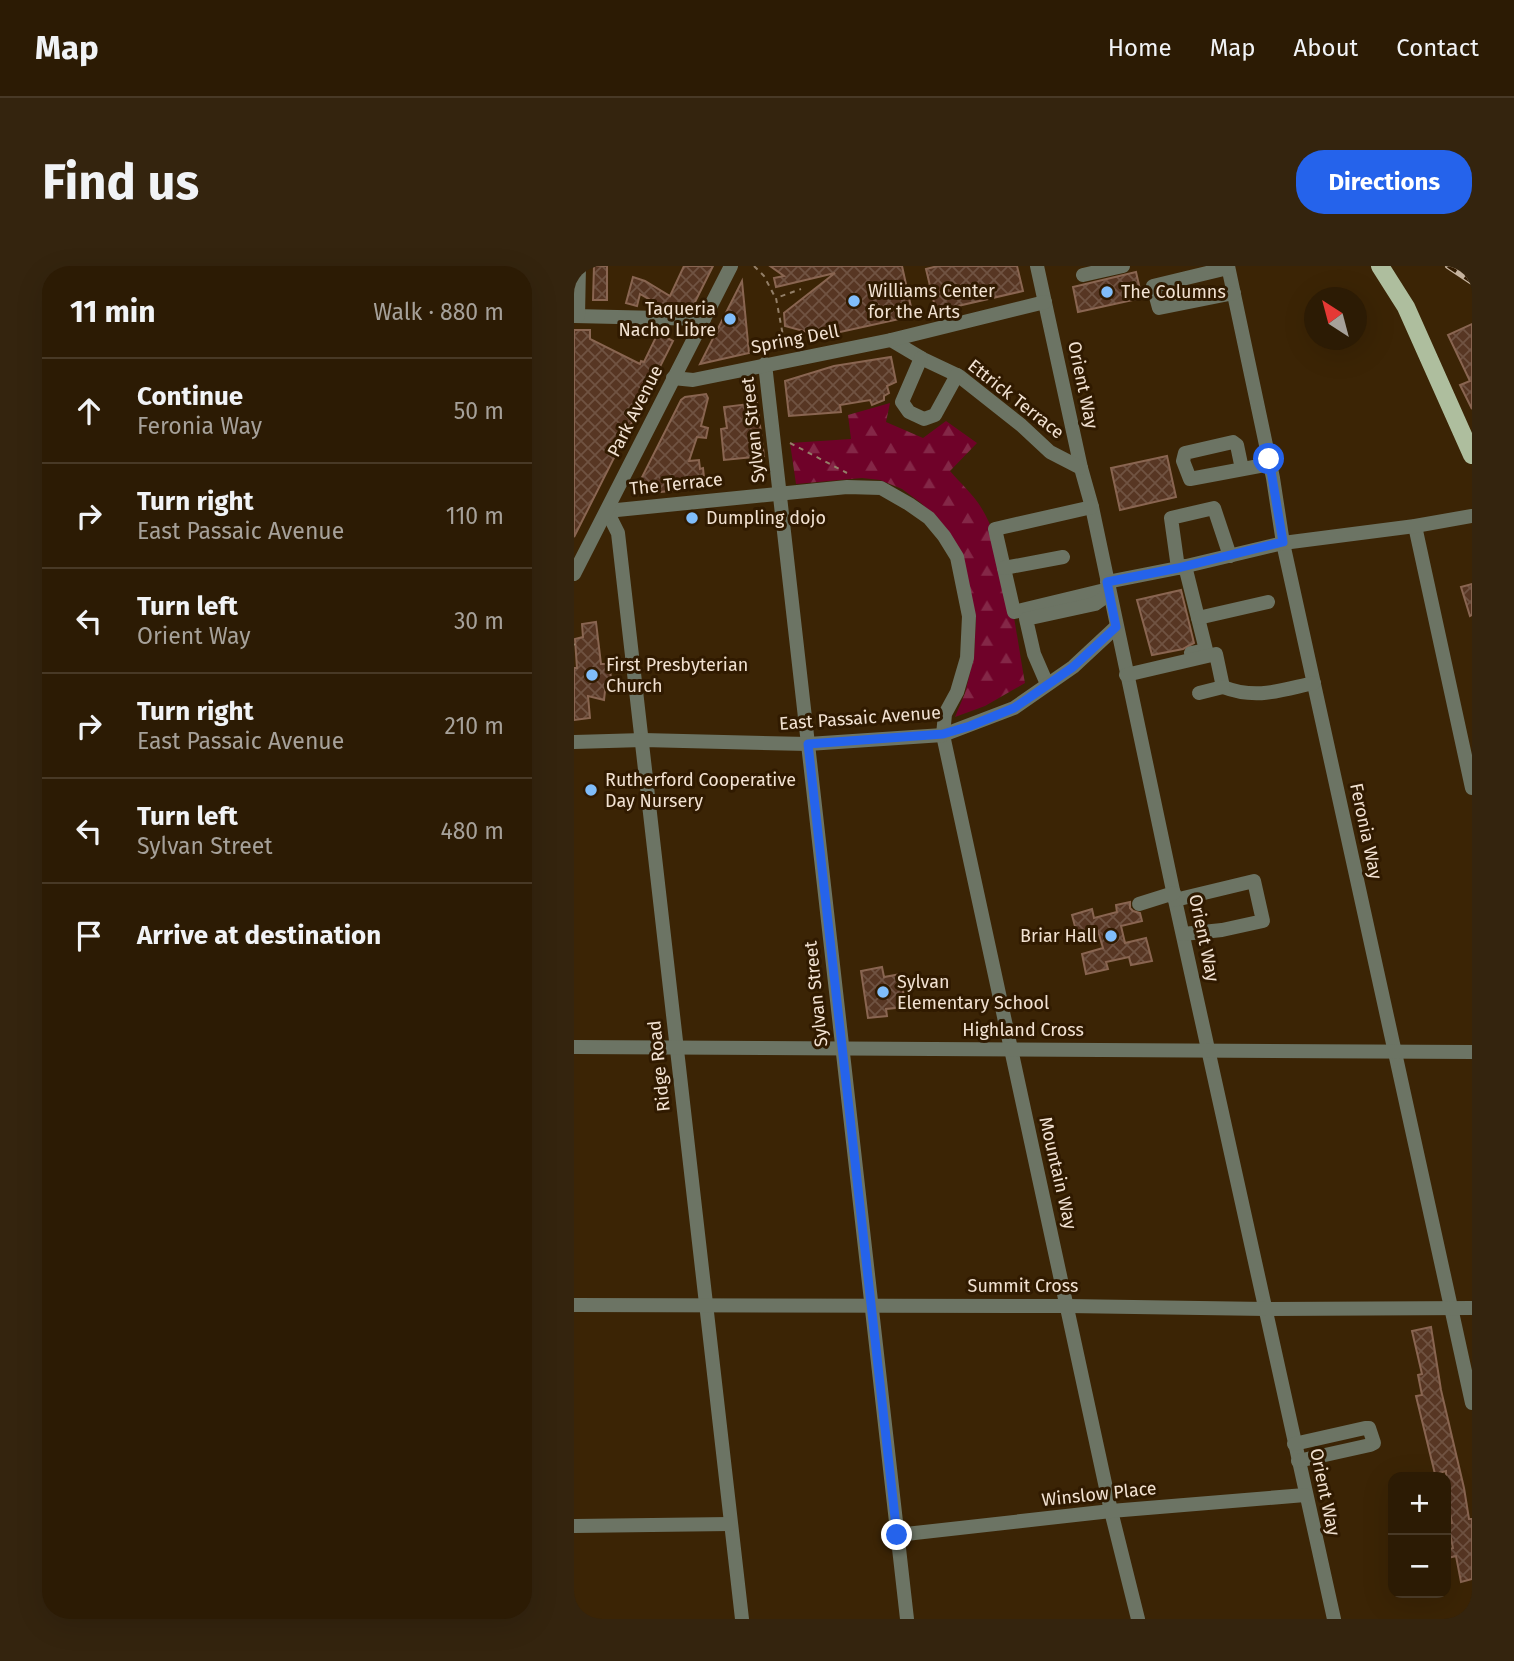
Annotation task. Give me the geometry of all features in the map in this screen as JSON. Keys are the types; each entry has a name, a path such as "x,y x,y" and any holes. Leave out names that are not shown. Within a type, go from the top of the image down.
{"main road":[{"path":"1380,266 1406,307 1472,455"}],"street":[{"path":"579,266 576,316 704,319"},
{"name":"Park Avenue","path":"574,574 732,266"},
{"name":"Orient Way","path":"1037,266 1334,1619"},
{"path":"1083,275 1123,266"},
{"path":"1228,267 1153,286 1159,308 1234,293"},
{"name":"Feronia Way","path":"1228,267 1270,464 1283,542 1472,1402"},
{"name":"Spring Dell","path":"673,378 693,380 891,340 1045,302"},
{"name":"Ettrick Terrace","path":"891,340 957,375 1021,425 1050,452 1081,468"},
{"path":"921,358 902,402 909,412 924,419 935,415 957,375"},
{"name":"Sylvan Street","path":"765,364 907,1619"},
{"path":"1242,469 1270,464"},
{"name":"The Terrace","path":"607,511 847,487 881,488 893,493 929,518 957,557 969,616 967,658 957,692 945,714 943,734"},
{"path":"1092,507 995,529 1014,612 1283,542 1415,526 1472,516"},
{"path":"1125,671 1206,650 1171,518 1214,508 1230,556"},
{"name":"Ridge Road","path":"607,511 618,533 742,1619"},
{"path":"1415,526 1472,788"},
{"path":"1004,568 1063,557"},
{"path":"1047,684 1034,654 1026,619 1095,604 1108,588"},
{"path":"1198,618 1268,602"},
{"name":"East Passaic Avenue","path":"574,742 643,740 808,744 943,734 1014,708 1073,667 1116,627"},
{"path":"1125,671 1216,654 1223,688"},
{"path":"1199,693 1223,688 1256,696 1314,684"},
{"name":"Mountain Way","path":"943,734 1111,1511 1138,1619"},
{"path":"1139,904 1202,894 1254,881 1263,921 1183,934"},
{"name":"Highland Cross","path":"574,1047 1472,1052"},
{"name":"Summit Cross","path":"574,1305 1472,1308"},
{"path":"1294,1444 1365,1428 1369,1428 1372,1433 1374,1443 1370,1445 1298,1461"},
{"name":"Winslow Place","path":"897,1535 1111,1511 1305,1495"},
{"path":"574,1526 730,1524"}],"path":[{"path":"754,266 764,276 776,298 784,341 765,364"},
{"path":"776,298 801,289"},
{"path":"790,443 846,472"}],"green space":[{"path":"890,403 886,422 923,438 946,421 977,443 950,471 979,504 991,526 1010,593 1025,683 985,706 955,717 965,693 974,657 976,617 939,521 902,489 880,480 862,478 796,484 790,443 851,439 848,415"}],"building":[{"path":"594,266 607,266 607,300 593,300"},
{"path":"684,266 713,266 692,308 659,305 640,294 637,306 626,303 633,277 670,296"},
{"name":"Williams Center for the Arts","path":"770,266 902,266 913,316 822,336 785,326 784,313 835,273 776,287 774,278 784,276"},
{"path":"938,266 1017,266 1023,291 936,311 926,269"},
{"name":"The Columns","path":"1136,272 1142,298 1078,312 1073,287"},
{"path":"742,281 749,353 700,364"},
{"path":"1472,324 1472,409 1460,385 1470,381 1448,335"},
{"path":"574,330 590,330 590,339 640,364 641,361 644,362 658,333 673,341 574,537"},
{"path":"891,357 896,382 887,386 889,393 884,396 884,400 872,405 870,400 840,405 841,412 789,416 785,381 834,366"},
{"path":"706,394 708,398 701,426 708,428 706,438 697,437 689,461 699,460 700,469 703,468 705,487 633,495 681,400"},
{"path":"757,403 764,456 724,460 721,429 727,428 724,407"},
{"path":"1167,456 1176,497 1120,510 1111,468"},
{"path":"1472,584 1472,615 1470,616 1461,587"},
{"path":"1181,590 1194,643 1183,649 1152,655 1137,600"},
{"name":"First Presbyterian Church","path":"596,622 601,664 610,664 611,682 606,682 604,700 588,696 590,718 574,720 574,668 577,668 575,639 583,637 582,624"},
{"name":"Briar Hall","path":"1130,902 1130,908 1140,913 1142,921 1121,926 1125,943 1146,938 1152,961 1131,965 1129,957 1106,962 1108,969 1086,974 1082,954 1103,948 1098,931 1077,934 1072,915 1092,909 1094,918 1117,912 1116,905"},
{"name":"Sylvan Elementary School","path":"882,967 884,977 901,974 905,1007 886,1009 887,1016 868,1018 861,971"},
{"path":"1431,1327 1441,1390 1469,1519 1472,1519 1472,1579 1461,1582 1456,1556 1451,1557 1451,1472 1435,1472 1416,1396 1422,1395 1418,1375 1422,1374 1412,1331"}],"railway":[{"path":"1448,266 1472,282"}],"place":[{"name":"The Columns","path":"1107,292"},
{"name":"Williams Center for the Arts","path":"854,301"},
{"name":"Taqueria Nacho Libre","path":"730,319"},
{"name":"Dumpling dojo","path":"692,518"},
{"name":"First Presbyterian Church","path":"592,675"},
{"name":"Rutherford Cooperative Day Nursery","path":"591,790"},
{"name":"Briar Hall","path":"1111,936"},
{"name":"Sylvan Elementary School","path":"883,992"}],"route":[{"path":"897,1535 808,744 943,734 993,717 1014,708 1073,667 1116,627 1107,582 1283,542 1269,459"}]}
